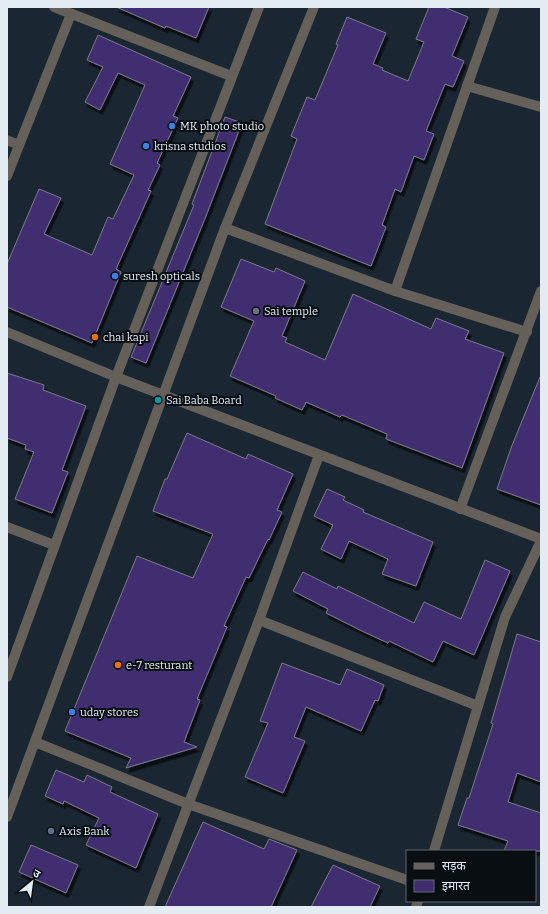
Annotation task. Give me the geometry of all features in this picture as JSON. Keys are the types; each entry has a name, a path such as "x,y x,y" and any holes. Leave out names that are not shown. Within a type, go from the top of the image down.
{"street":[{"path":"54,7 232,76"},
{"path":"7,677 116,378 259,7"},
{"path":"7,817 225,228 314,7"},
{"path":"395,291 466,86 496,7"},
{"path":"7,176 71,14"},
{"path":"466,86 541,107"},
{"path":"7,140 19,145"},
{"path":"225,228 395,291 526,332"},
{"path":"460,509 541,291"},
{"path":"7,332 116,378 164,395 541,540 505,617 434,850"},
{"path":"149,907 259,620 319,455"},
{"path":"7,527 54,545"},
{"path":"259,620 478,706"},
{"path":"35,742 188,804 406,880"}],"building":[{"path":"116,7 209,7 196,38 166,26 165,28"},
{"path":"429,7 444,7 468,17 452,56 464,61 453,87 445,84 426,131 434,134 424,160 414,156 401,192 395,189 382,225 386,227 371,266 265,224 297,139 291,136 307,97 315,100 338,45 336,44 347,17 386,33 373,64 383,68 382,70 408,81 424,42 416,39"},
{"path":"98,35 191,77 173,116 178,118 157,163 160,165 148,190 151,191 116,269 121,272 92,343 7,307 7,264 39,189 61,198 44,234 92,255 108,217 113,219 134,175 110,164 145,85 118,73 100,110 85,102 103,67 87,60"},
{"path":"225,117 242,123 146,363 131,357 194,205 192,204"},
{"path":"241,259 274,272 276,268 305,281 282,336 287,338 285,342 325,360 353,294 431,329 436,318 469,331 465,339 504,353 462,468 386,439 387,434 342,415 340,417 306,402 302,410 275,398 276,396 230,376 254,321 221,307"},
{"path":"7,373 44,385 43,390 86,406 62,470 68,472 52,513 15,499 34,452 25,449 26,445 7,438"},
{"path":"540,377 541,505 497,489 511,448"},
{"path":"187,433 246,459 248,454 293,474 277,510 282,512 249,578 246,577 224,626 227,627 197,699 200,700 184,742 197,747 126,768 131,758 65,731 137,556 193,578 213,534 153,511 165,479 167,479"},
{"path":"327,489 345,497 343,500 364,510 363,512 433,542 416,586 382,574 388,559 349,541 341,559 321,549 333,525 314,516"},
{"path":"485,560 510,571 474,655 443,641 433,662 389,641 388,643 326,613 328,609 293,591 303,572 337,589 338,586 414,623 424,602 461,619"},
{"path":"517,634 541,642 541,782 517,773 508,802 541,813 541,851 504,850 508,841 458,825 467,798 469,798 493,724 491,723"},
{"path":"282,663 340,685 347,669 384,685 378,701 375,700 361,731 306,707 294,737 305,741 283,793 245,777 268,723 260,721"},
{"path":"56,770 84,782 87,775 112,787 110,792 158,814 136,868 86,845 99,818 64,801 63,804 45,796"},
{"path":"203,822 264,849 269,839 297,850 271,907 165,907"},
{"path":"31,845 78,865 66,893 19,872"},
{"path":"333,865 380,886 370,907 311,907"}],"place":[{"name":"MK photo studio","path":"172,126"},
{"name":"krisna studios","path":"146,146"},
{"name":"suresh opticals","path":"115,276"},
{"name":"Sai temple","path":"256,311"},
{"name":"chai kapi","path":"95,337"},
{"name":"Sai Baba Board","path":"158,400"},
{"name":"e-7 resturant","path":"118,665"},
{"name":"uday stores","path":"72,712"},
{"name":"Axis Bank","path":"51,831"}]}
